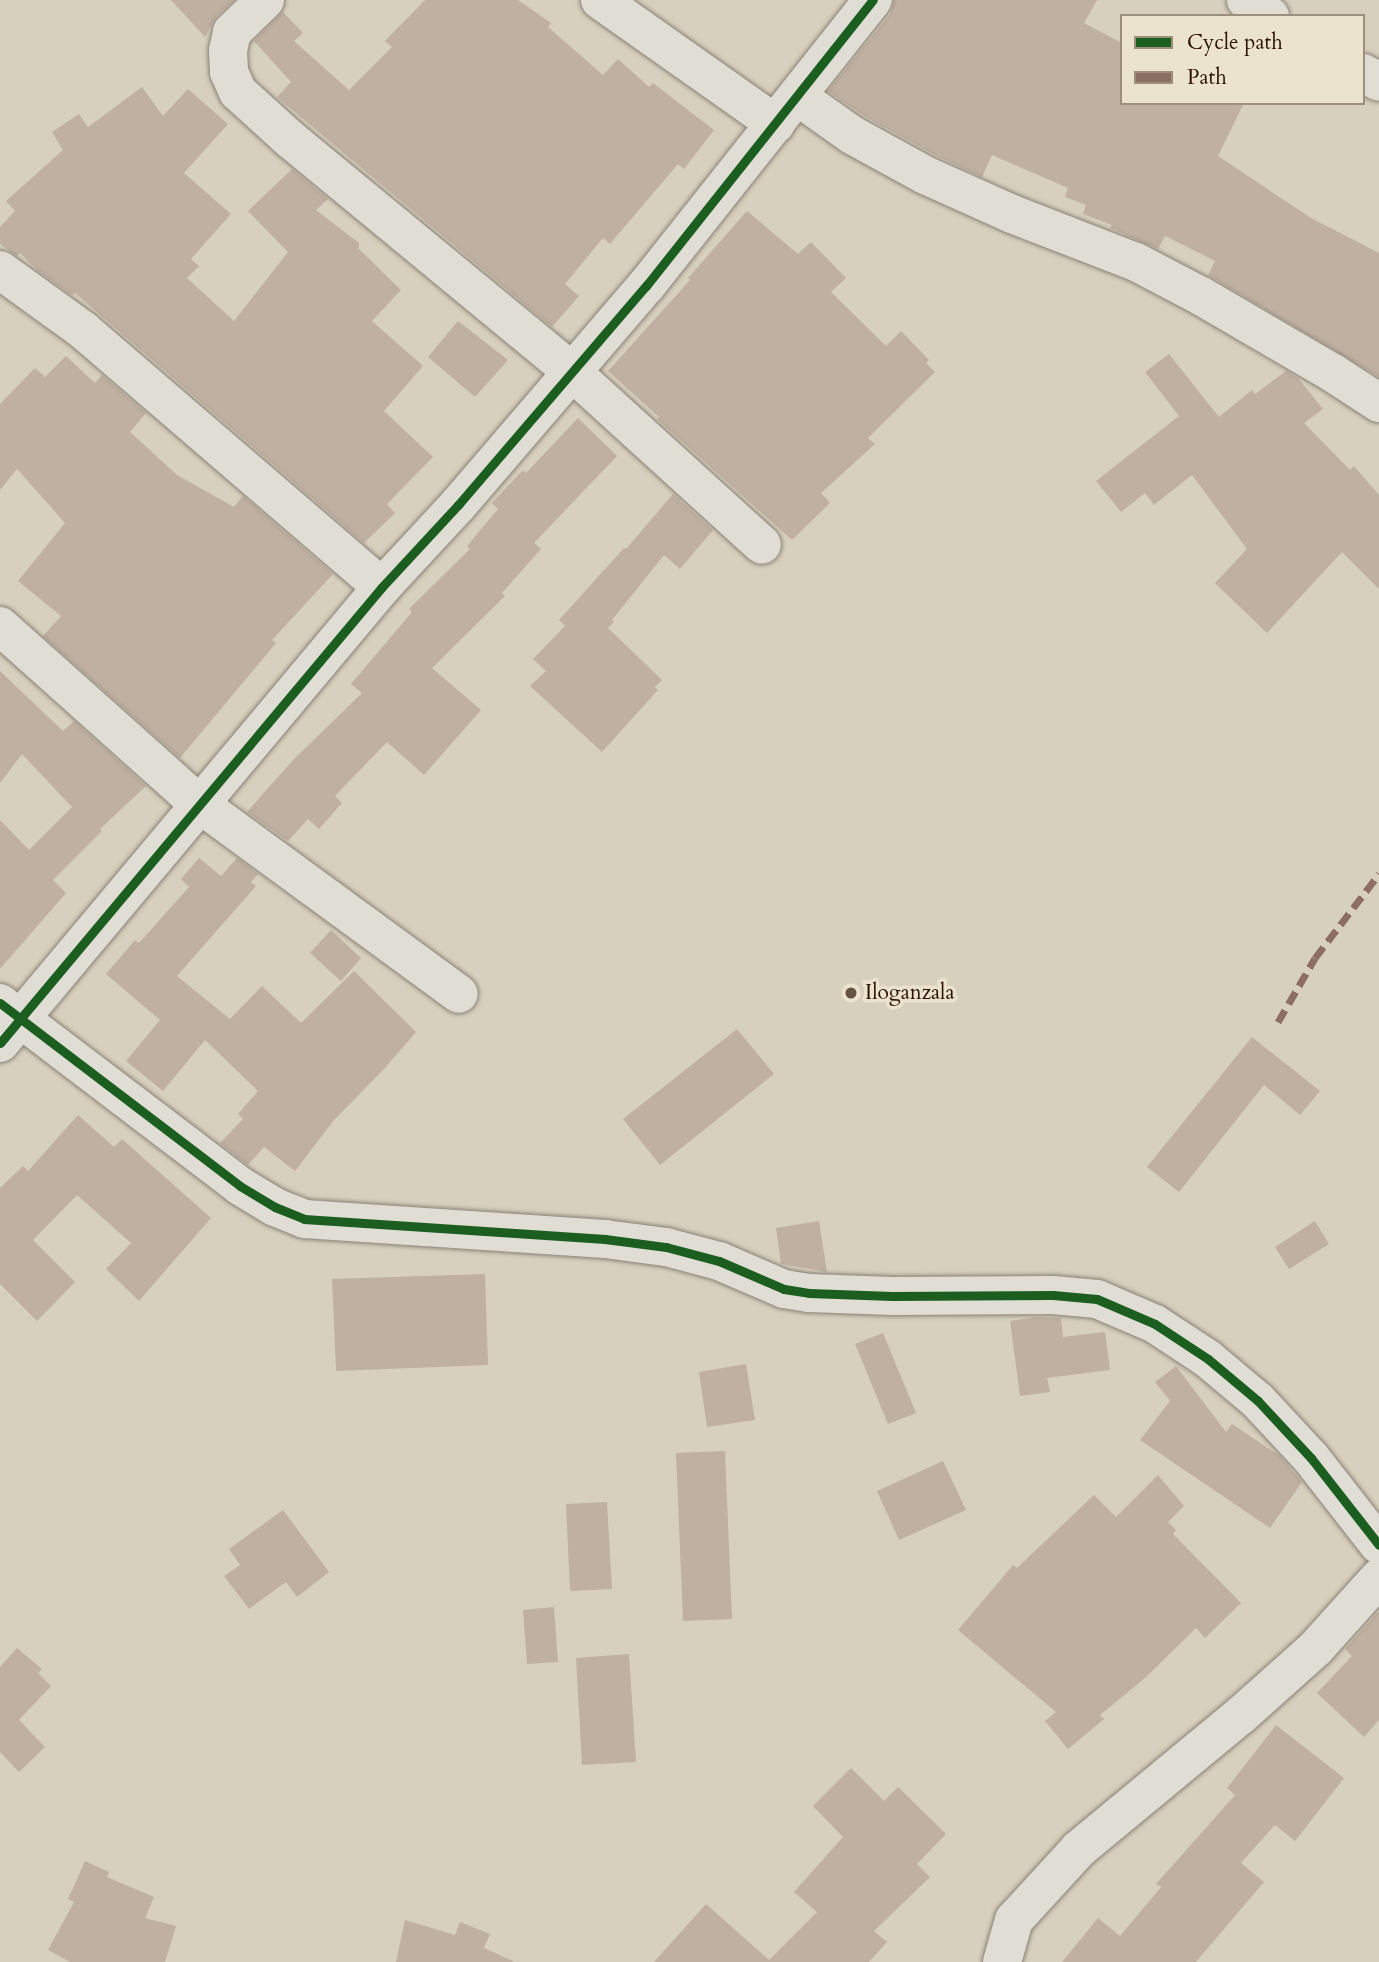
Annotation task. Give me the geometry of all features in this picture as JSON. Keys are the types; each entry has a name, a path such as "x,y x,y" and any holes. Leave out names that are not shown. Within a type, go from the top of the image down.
{"street":[{"path":"265,0 232,32 228,51 229,72 237,92 291,140 571,371 762,545"},
{"path":"600,0 787,110 852,135 925,175 1012,214 1136,262 1201,296 1379,403"},
{"path":"873,0 646,286 7,1022 240,1186 275,1207 304,1219 605,1239 666,1247 719,1261 784,1289 809,1293 892,1296 1053,1295 1097,1299 1155,1324 1208,1359 1258,1401 1311,1458 1379,1545"},
{"path":"1246,0 1267,14"},
{"path":"0,270 83,330 382,587"},
{"path":"0,626 198,803 459,994"},
{"path":"1002,1962 1014,1920 1079,1849 1240,1716 1315,1649 1379,1578"}],"building":[{"path":"171,0 234,0 217,16 205,37"},
{"path":"425,0 518,0 551,23 548,27 603,75 618,59 649,87 653,83 714,130 684,169 678,164 610,244 603,238 565,284 579,296 552,327 277,97 291,82 254,41 283,12 303,33 294,41 349,90 392,47 385,41"},
{"path":"894,0 1097,0 1084,23 1120,42 1120,105 1243,105 1218,156 1311,218 1379,253 1379,377 1208,275 1215,261 1165,236 1158,249 1110,228 1112,225 1083,214 1086,205 1065,197 1068,188 992,155 982,177 864,116 828,91 890,14"},
{"path":"142,87 163,116 188,89 228,124 184,173 231,214 191,259 199,266 187,278 234,321 288,252 248,211 292,169 328,199 316,210 359,243 359,249 401,290 372,321 423,366 384,411 433,457 387,504 395,513 364,543 75,293 72,295 38,271 20,253 17,256 0,244 0,227 15,211 6,201 63,150 52,132 79,114 88,127"},
{"path":"747,211 798,254 811,242 846,278 831,292 886,346 901,331 929,360 926,363 935,372 868,438 875,444 821,493 830,503 792,540 657,419 659,417 608,371 690,280 688,278"},
{"path":"458,321 508,360 475,397 428,357"},
{"path":"1169,354 1219,417 1252,390 1255,394 1286,371 1298,378 1323,409 1304,423 1350,470 1354,466 1379,495 1379,589 1342,552 1267,633 1215,583 1247,549 1192,475 1154,505 1145,493 1121,512 1096,481 1179,416 1145,372"},
{"path":"66,356 95,383 102,375 146,413 130,432 177,475 234,507 243,496 333,574 272,640 276,643 180,758 43,636 61,616 18,581 65,523 17,469 0,490 0,404 35,368 45,377"},
{"path":"578,418 617,456 534,543 541,549 502,593 505,596 432,668 481,710 424,775 387,742 335,796 342,803 319,829 308,819 288,841 247,812 293,760 362,693 351,684 412,612 409,609 470,549 467,546 498,509 492,503 523,470 526,473"},
{"path":"673,494 713,530 680,569 664,555 608,628 662,680 655,687 658,690 602,752 530,686 546,671 533,659 565,626 559,620"},
{"path":"0,671 63,731 74,721 146,786 100,829 102,831 53,880 66,893 0,969 0,820 29,850 72,807 22,754 0,783"},
{"path":"199,858 221,876 237,858 258,874 251,882 256,886 177,976 230,1019 262,986 301,1023 354,971 416,1032 334,1120 295,1171 264,1147 248,1165 220,1143 243,1119 238,1114 258,1091 205,1040 163,1091 126,1061 160,1020 106,974 135,940 139,943 189,887 181,879"},
{"path":"331,930 361,958 341,981 310,953"},
{"path":"737,1029 774,1074 660,1165 623,1119"},
{"path":"1252,1037 1320,1091 1300,1115 1264,1085 1179,1192 1147,1167"},
{"path":"78,1115 114,1147 122,1139 211,1218 139,1301 106,1269 131,1243 77,1195 33,1240 75,1282 37,1321 0,1284 0,1188 23,1166 28,1171"},
{"path":"819,1221 827,1272 781,1264 776,1228"},
{"path":"1315,1221 1329,1244 1289,1269 1275,1247"},
{"path":"485,1274 488,1365 336,1371 332,1279"},
{"path":"1037,1317 1061,1318 1063,1337 1105,1332 1110,1370 1047,1378 1050,1392 1020,1396 1010,1321"},
{"path":"883,1333 916,1413 888,1424 855,1344"},
{"path":"746,1364 755,1420 707,1427 699,1372"},
{"path":"1176,1366 1226,1432 1232,1424 1280,1456 1302,1482 1270,1528 1140,1440 1170,1401 1155,1382"},
{"path":"725,1451 732,1619 683,1621 676,1453"},
{"path":"943,1461 966,1510 899,1540 877,1491"},
{"path":"1158,1475 1184,1506 1168,1522 1176,1530 1173,1534 1241,1603 1205,1638 1196,1628 1145,1678 1100,1715 1104,1719 1068,1749 1045,1721 1056,1712 958,1630 1013,1565 1017,1568 1094,1495 1116,1517"},
{"path":"607,1502 612,1589 570,1591 566,1504"},
{"path":"283,1510 329,1572 297,1597 286,1582 249,1609 224,1576 240,1565 229,1549"},
{"path":"554,1607 558,1662 527,1664 523,1610"},
{"path":"1379,1611 1379,1720 1364,1737 1317,1693 1352,1656 1345,1649"},
{"path":"17,1648 42,1669 38,1673 51,1686 19,1720 45,1747 19,1772 0,1752 0,1667"},
{"path":"629,1654 636,1762 582,1765 576,1658"},
{"path":"1276,1725 1344,1778 1295,1841 1275,1825 1241,1863 1264,1882 1196,1962 1062,1962 1098,1918 1120,1936 1161,1887 1156,1884 1235,1795 1227,1788"},
{"path":"851,1768 884,1801 898,1787 946,1834 917,1864 930,1877 874,1931 887,1942 869,1962 654,1962 706,1904 769,1960 817,1912 794,1892 843,1837 813,1806"},
{"path":"85,1861 109,1872 107,1877 154,1897 145,1918 176,1926 165,1962 70,1962 48,1950 74,1902 68,1899"},
{"path":"405,1920 455,1935 460,1922 490,1934 484,1948 515,1962 396,1962"}],"marked path":[{"path":"1278,1022 1315,958 1379,874"}],"cycle path":[{"path":"0,1043 382,587 458,505 646,286 873,0"},
{"path":"0,1003 240,1186 275,1207 304,1219 605,1239 666,1247 719,1261 784,1289 809,1293 892,1296 1053,1295 1097,1299 1155,1324 1208,1359 1258,1401 1311,1458 1379,1545"}],"place":[{"name":"Iloganzala","path":"851,993"}]}
